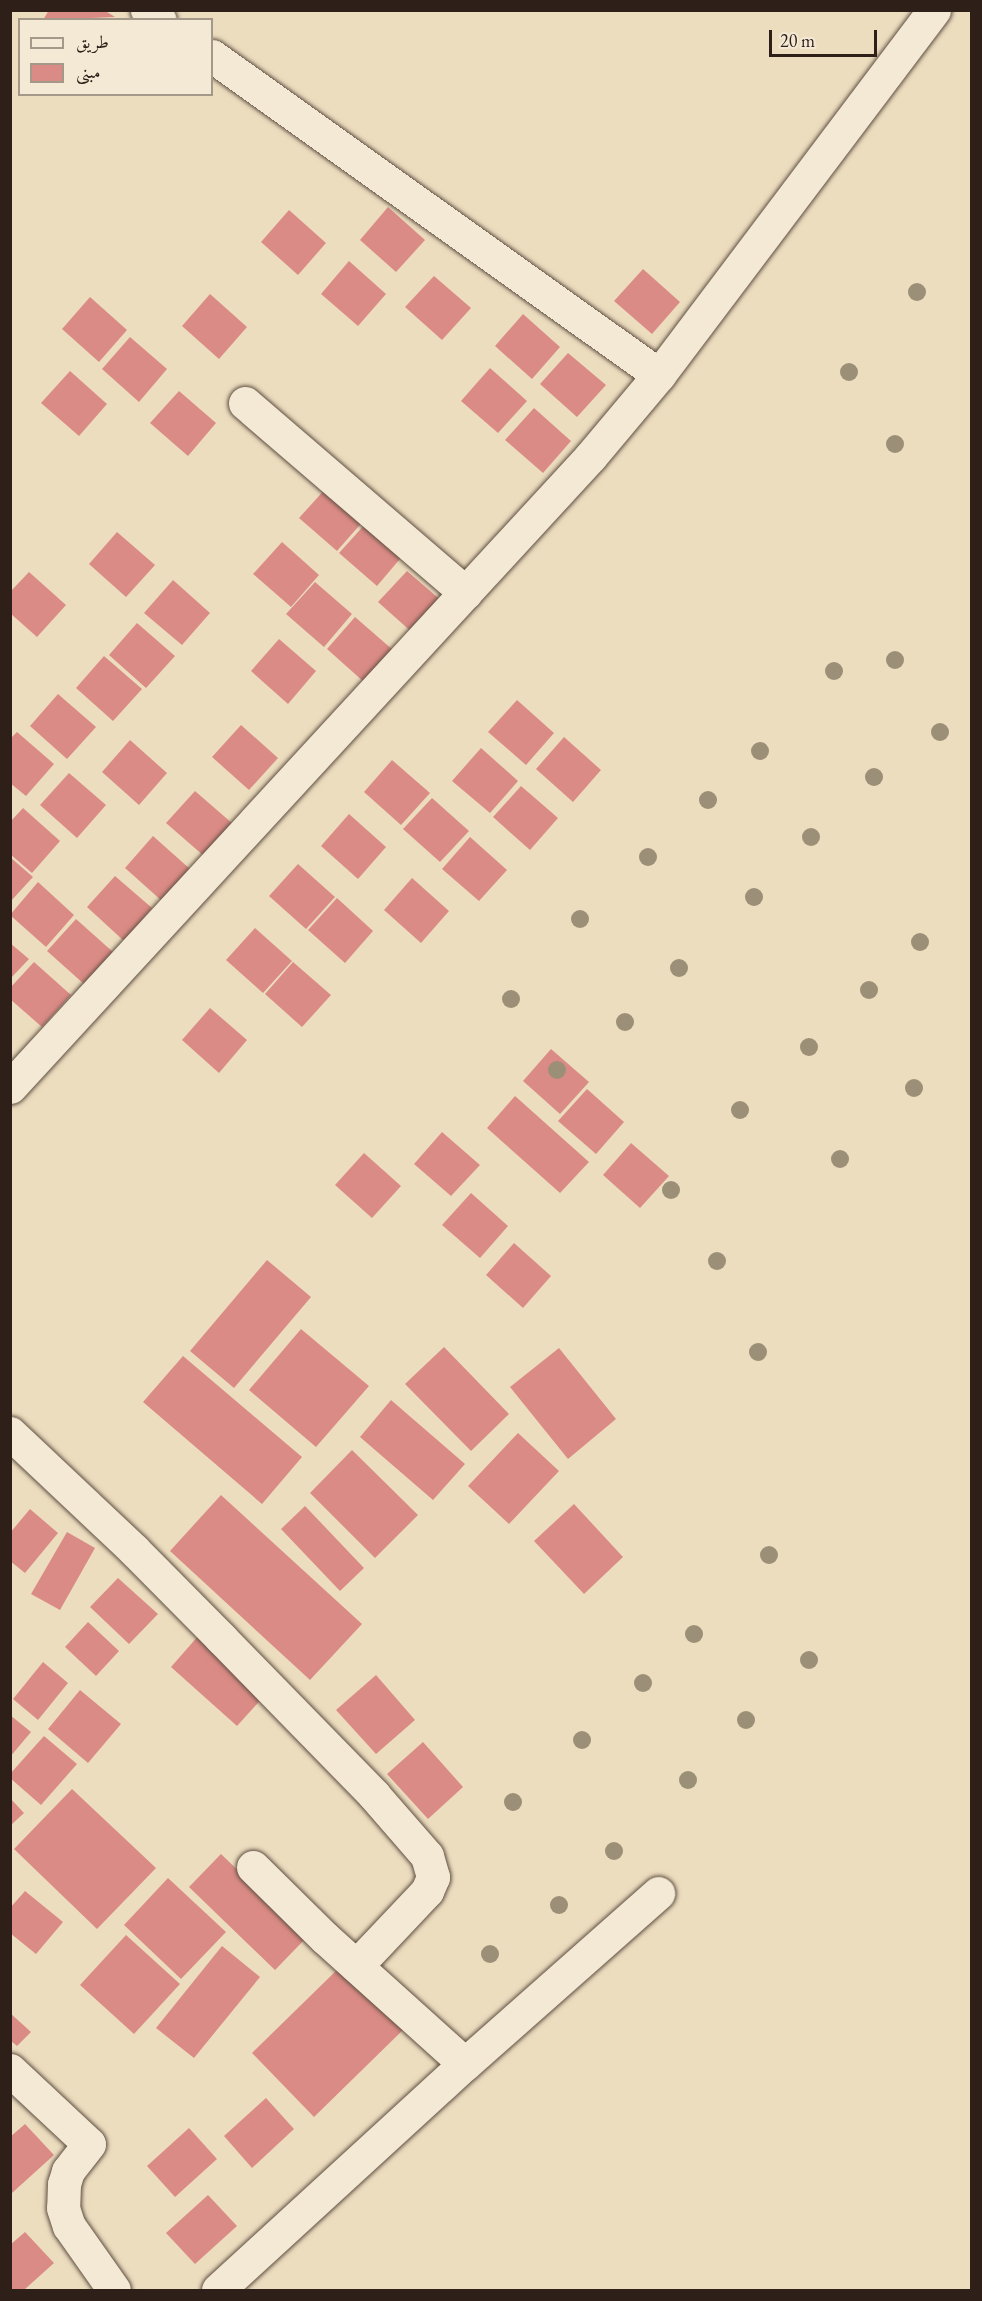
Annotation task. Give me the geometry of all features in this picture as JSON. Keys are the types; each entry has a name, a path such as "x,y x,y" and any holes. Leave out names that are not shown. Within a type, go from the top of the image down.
{"street":[{"path":"10,1088 591,456 658,375 934,10"},
{"path":"213,57 658,375"},
{"path":"245,403 466,593"},
{"path":"10,1433 197,1614 374,1795 427,1856 433,1877 427,1891 356,1966"},
{"path":"253,1867 356,1966 465,2064"},
{"path":"218,2290 465,2064 658,1893"},
{"path":"10,2070 89,2144 68,2171 64,2184 63,2208 69,2226 114,2290"}],"building":[{"path":"49,10 104,10 115,17 91,18 44,18"},
{"path":"388,207 425,240 396,272 360,240"},
{"path":"289,210 326,243 298,275 261,242"},
{"path":"349,261 386,294 358,326 321,294"},
{"path":"643,269 680,302 652,334 614,301"},
{"path":"434,276 471,308 442,340 405,307"},
{"path":"210,294 247,327 219,359 182,326"},
{"path":"90,297 127,330 99,362 62,329"},
{"path":"523,314 560,347 532,379 495,346"},
{"path":"130,337 167,369 139,402 102,369"},
{"path":"568,353 606,385 577,417 540,384"},
{"path":"490,368 527,401 498,433 461,401"},
{"path":"70,371 107,404 79,436 41,403"},
{"path":"179,391 216,423 188,456 150,423"},
{"path":"534,408 571,441 543,473 505,440"},
{"path":"328,486 365,519 337,551 299,518"},
{"path":"368,521 405,553 377,586 339,553"},
{"path":"117,532 155,565 126,597 89,564"},
{"path":"282,542 319,575 291,607 253,574"},
{"path":"407,571 444,603 415,635 378,602"},
{"path":"29,572 66,605 37,637 10,613 10,592"},
{"path":"173,580 210,613 182,645 144,613"},
{"path":"315,582 352,614 324,647 286,614"},
{"path":"355,617 393,650 364,682 327,649"},
{"path":"137,623 175,656 146,688 109,655"},
{"path":"279,639 316,671 288,704 251,671"},
{"path":"104,656 142,689 113,721 76,688"},
{"path":"58,694 96,727 67,759 30,726"},
{"path":"517,700 554,733 526,765 488,732"},
{"path":"241,725 278,758 249,790 212,757"},
{"path":"17,732 54,764 26,796 10,783 10,739"},
{"path":"564,737 601,770 573,802 536,769"},
{"path":"130,740 167,773 139,805 102,772"},
{"path":"481,748 518,781 490,813 452,781"},
{"path":"392,760 430,793 401,825 364,792"},
{"path":"69,773 106,805 77,838 40,805"},
{"path":"521,786 558,818 530,850 493,817"},
{"path":"195,791 233,824 204,856 166,823"},
{"path":"432,798 469,831 440,862 403,829"},
{"path":"23,808 60,841 32,873 10,854 10,822"},
{"path":"349,814 386,847 358,879 321,846"},
{"path":"153,836 190,869 162,901 125,868"},
{"path":"470,837 507,870 479,901 442,869"},
{"path":"10,857 33,877 10,902"},
{"path":"298,864 335,897 306,929 269,896"},
{"path":"115,876 152,908 124,941 87,907"},
{"path":"412,878 449,911 421,943 384,910"},
{"path":"38,882 74,915 46,947 10,915"},
{"path":"337,898 373,931 345,963 308,930"},
{"path":"76,919 113,952 84,984 47,951"},
{"path":"255,928 292,961 263,993 226,960"},
{"path":"10,943 29,959 10,979"},
{"path":"34,962 71,995 42,1027 10,999 10,988"},
{"path":"293,962 331,995 302,1027 265,994"},
{"path":"210,1008 247,1040 219,1073 182,1040"},
{"path":"551,1049 589,1082 560,1114 523,1081"},
{"path":"587,1089 624,1122 596,1154 558,1121"},
{"path":"515,1096 589,1162 560,1193 487,1128"},
{"path":"442,1132 480,1165 451,1196 414,1164"},
{"path":"631,1143 669,1176 640,1208 603,1175"},
{"path":"364,1153 401,1186 372,1218 335,1185"},
{"path":"471,1193 508,1226 480,1258 442,1225"},
{"path":"514,1243 551,1276 523,1308 486,1275"},
{"path":"267,1260 311,1297 234,1388 190,1351"},
{"path":"301,1329 369,1386 316,1447 249,1390"},
{"path":"444,1347 509,1414 471,1451 405,1384"},
{"path":"559,1348 616,1419 568,1459 510,1387"},
{"path":"183,1356 302,1457 262,1504 143,1402"},
{"path":"391,1400 465,1464 433,1500 360,1437"},
{"path":"518,1433 559,1471 509,1524 468,1486"},
{"path":"352,1450 418,1515 375,1558 310,1493"},
{"path":"221,1495 362,1624 310,1680 170,1551"},
{"path":"574,1504 623,1557 584,1594 534,1541"},
{"path":"305,1506 364,1568 340,1591 281,1529"},
{"path":"30,1509 58,1533 25,1573 10,1561 10,1533"},
{"path":"67,1532 95,1548 60,1610 31,1594"},
{"path":"118,1578 158,1614 129,1644 90,1607"},
{"path":"88,1622 119,1651 96,1676 65,1647"},
{"path":"199,1635 266,1694 237,1726 171,1667"},
{"path":"43,1662 68,1683 38,1720 13,1699"},
{"path":"376,1675 415,1720 376,1754 336,1710"},
{"path":"80,1690 121,1724 88,1763 48,1729"},
{"path":"10,1715 31,1732 10,1757"},
{"path":"44,1736 77,1764 41,1805 10,1778 10,1774"},
{"path":"423,1742 463,1787 428,1819 387,1774"},
{"path":"72,1789 156,1868 97,1929 14,1849"},
{"path":"10,1798 24,1813 10,1826"},
{"path":"221,1854 307,1937 275,1970 189,1887"},
{"path":"168,1878 226,1932 181,1979 124,1925"},
{"path":"25,1891 63,1922 36,1954 10,1933 10,1908"},
{"path":"126,1935 180,1984 134,2034 80,1985"},
{"path":"222,1946 260,1977 194,2058 156,2028"},
{"path":"343,1964 405,2028 314,2117 252,2053"},
{"path":"10,2013 31,2032 17,2046 10,2040"},
{"path":"266,2098 294,2129 252,2168 224,2136"},
{"path":"25,2124 54,2155 12,2193 10,2137"},
{"path":"189,2128 217,2159 175,2197 147,2166"},
{"path":"208,2195 237,2226 195,2264 166,2233"},
{"path":"25,2232 54,2263 24,2290 10,2290 10,2245"}]}
